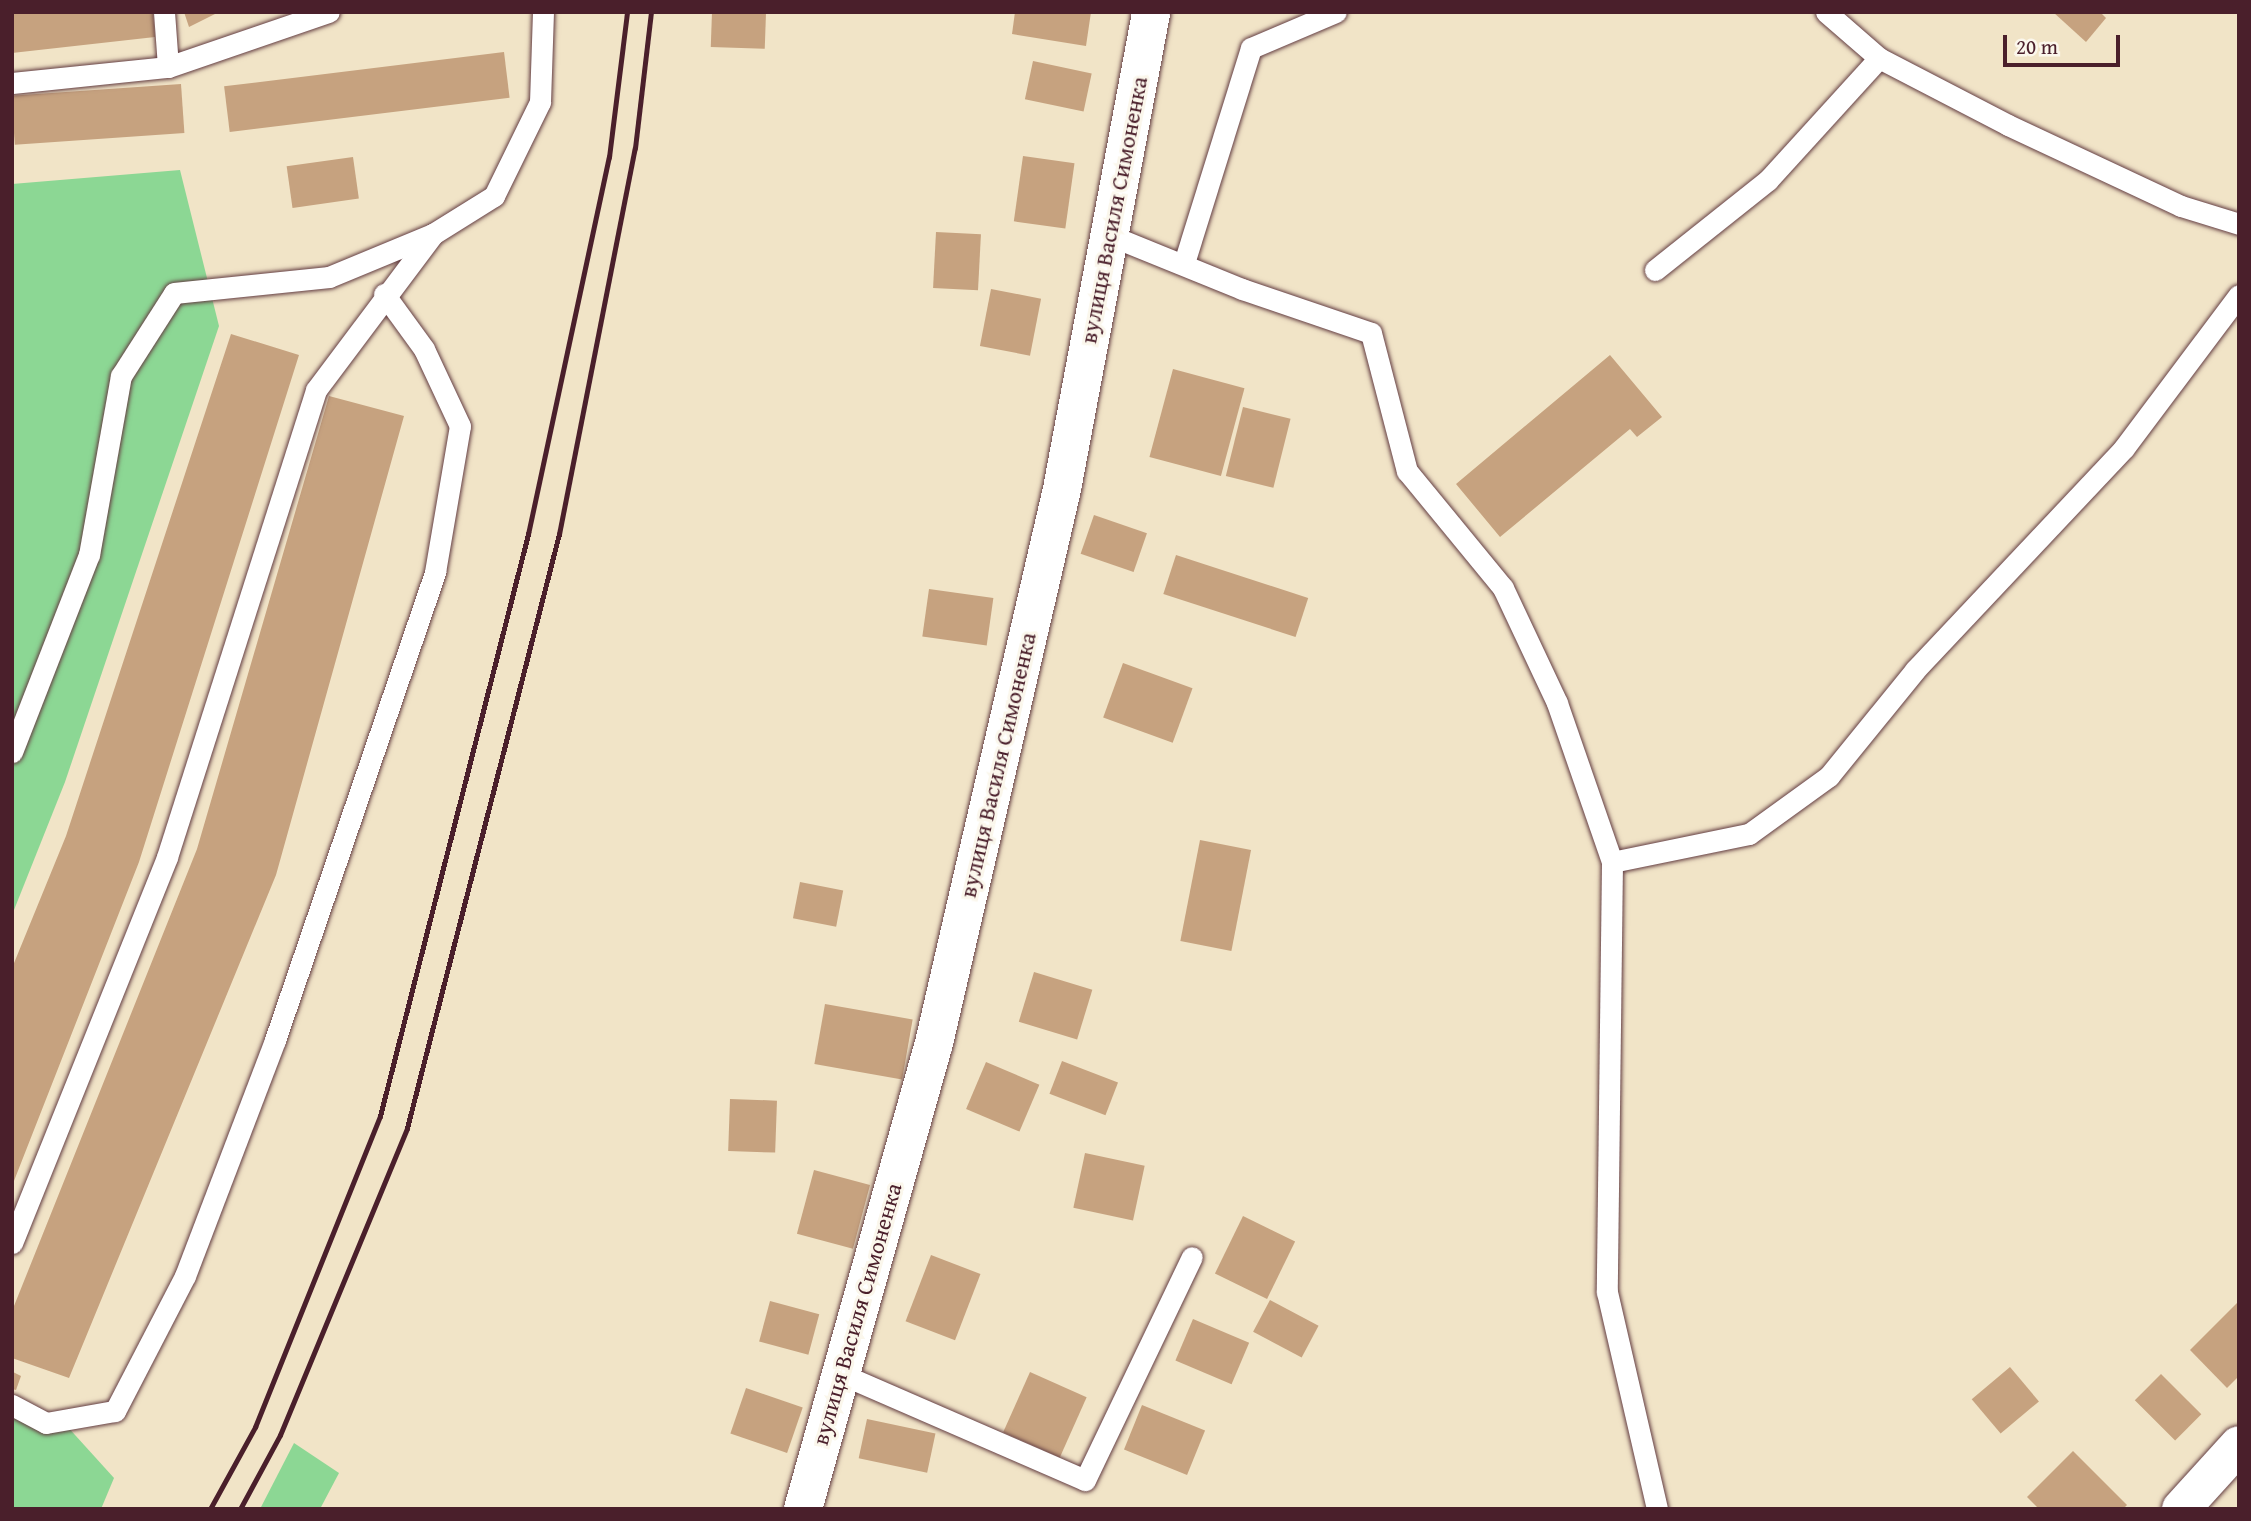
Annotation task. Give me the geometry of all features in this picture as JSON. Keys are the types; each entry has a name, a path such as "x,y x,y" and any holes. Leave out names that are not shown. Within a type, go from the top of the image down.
{"street":[{"name":"вулиця Василя Симоненка","path":"803,1509 839,1373 934,1043 1062,489 1151,12"},
{"path":"2181,1509 2239,1445"}],"lane":[{"path":"164,12 168,66"},
{"path":"12,83 168,66 329,12"},
{"path":"12,752 89,555 121,376 174,293 329,277 433,234 494,196 540,102 543,12"},
{"path":"1184,263 1251,48 1336,12"},
{"path":"1826,12 1879,58 2008,125 2181,206 2239,224"},
{"path":"1655,270 1768,180 1879,58"},
{"path":"12,1242 167,857 316,390 384,294 433,234"},
{"path":"1109,236 1184,263 1242,289 1371,333 1407,471 1503,588 1557,703 1612,862 1607,1292 1657,1509"},
{"path":"12,1405 46,1423 115,1411 185,1276 275,1040 435,572 460,426 424,349 384,294"},
{"path":"1612,862 1749,834 1829,776 1916,670 2124,448 2239,295"},
{"path":"839,1373 1085,1480 1192,1257"}],"green space":[{"path":"180,170 219,326 65,782 12,915 12,184"},
{"path":"12,1398 66,1425 114,1478 101,1509 12,1509"},
{"path":"294,1443 339,1473 320,1509 260,1509"}],"building":[{"path":"12,12 153,12 155,37 12,53"},
{"path":"184,12 219,12 189,27"},
{"path":"712,12 766,14 765,49 711,47"},
{"path":"1015,12 1091,12 1086,46 1012,34"},
{"path":"2053,12 2100,12 2106,18 2086,42"},
{"path":"504,52 510,98 230,132 224,86"},
{"path":"1033,61 1092,73 1084,112 1025,99"},
{"path":"181,84 184,133 15,145 12,96"},
{"path":"1023,156 1074,163 1065,229 1014,221"},
{"path":"353,157 359,199 292,208 287,166"},
{"path":"936,232 981,234 978,290 933,288"},
{"path":"991,289 1041,299 1030,356 980,346"},
{"path":"231,334 299,355 139,862 12,1186 12,968 66,836"},
{"path":"1610,355 1662,417 1637,437 1630,429 1500,537 1456,484"},
{"path":"1173,369 1244,388 1221,476 1149,457"},
{"path":"329,396 404,416 276,875 69,1378 12,1358 12,1311 197,849"},
{"path":"1243,407 1291,419 1273,488 1226,476"},
{"path":"1094,515 1147,533 1134,572 1081,554"},
{"path":"1176,555 1308,598 1296,637 1163,594"},
{"path":"929,589 993,598 987,646 922,637"},
{"path":"1123,663 1193,688 1173,743 1103,718"},
{"path":"1200,840 1251,850 1231,951 1180,941"},
{"path":"800,882 843,890 836,927 793,918"},
{"path":"1034,972 1092,990 1077,1040 1019,1022"},
{"path":"825,1004 913,1019 902,1080 814,1064"},
{"path":"1062,1061 1118,1083 1105,1115 1049,1094"},
{"path":"986,1062 1039,1085 1019,1132 966,1109"},
{"path":"730,1099 777,1101 775,1153 728,1151"},
{"path":"1085,1153 1145,1166 1133,1220 1073,1208"},
{"path":"814,1170 870,1185 853,1249 797,1234"},
{"path":"1243,1216 1295,1241 1267,1299 1215,1274"},
{"path":"931,1255 980,1274 955,1340 906,1321"},
{"path":"1270,1300 1319,1326 1302,1358 1253,1332"},
{"path":"770,1301 819,1314 808,1355 759,1342"},
{"path":"2239,1301 2239,1376 2227,1388 2190,1350"},
{"path":"1193,1319 1249,1343 1232,1384 1175,1360"},
{"path":"2010,1367 2039,1401 2001,1434 1972,1399"},
{"path":"13,1372 21,1376 16,1390 12,1389"},
{"path":"1030,1372 1087,1397 1060,1458 1003,1432"},
{"path":"2161,1374 2201,1414 2175,1440 2135,1400"},
{"path":"746,1388 803,1408 787,1453 730,1433"},
{"path":"1142,1405 1205,1430 1187,1475 1124,1450"},
{"path":"867,1419 935,1434 927,1473 859,1458"},
{"path":"2073,1451 2127,1505 2123,1509 2039,1509 2027,1497"}],"railway":[{"path":"210,1509 255,1427 380,1116 528,534 609,157 627,12"},
{"path":"240,1509 280,1435 407,1128 559,534 635,148 651,12"}]}
